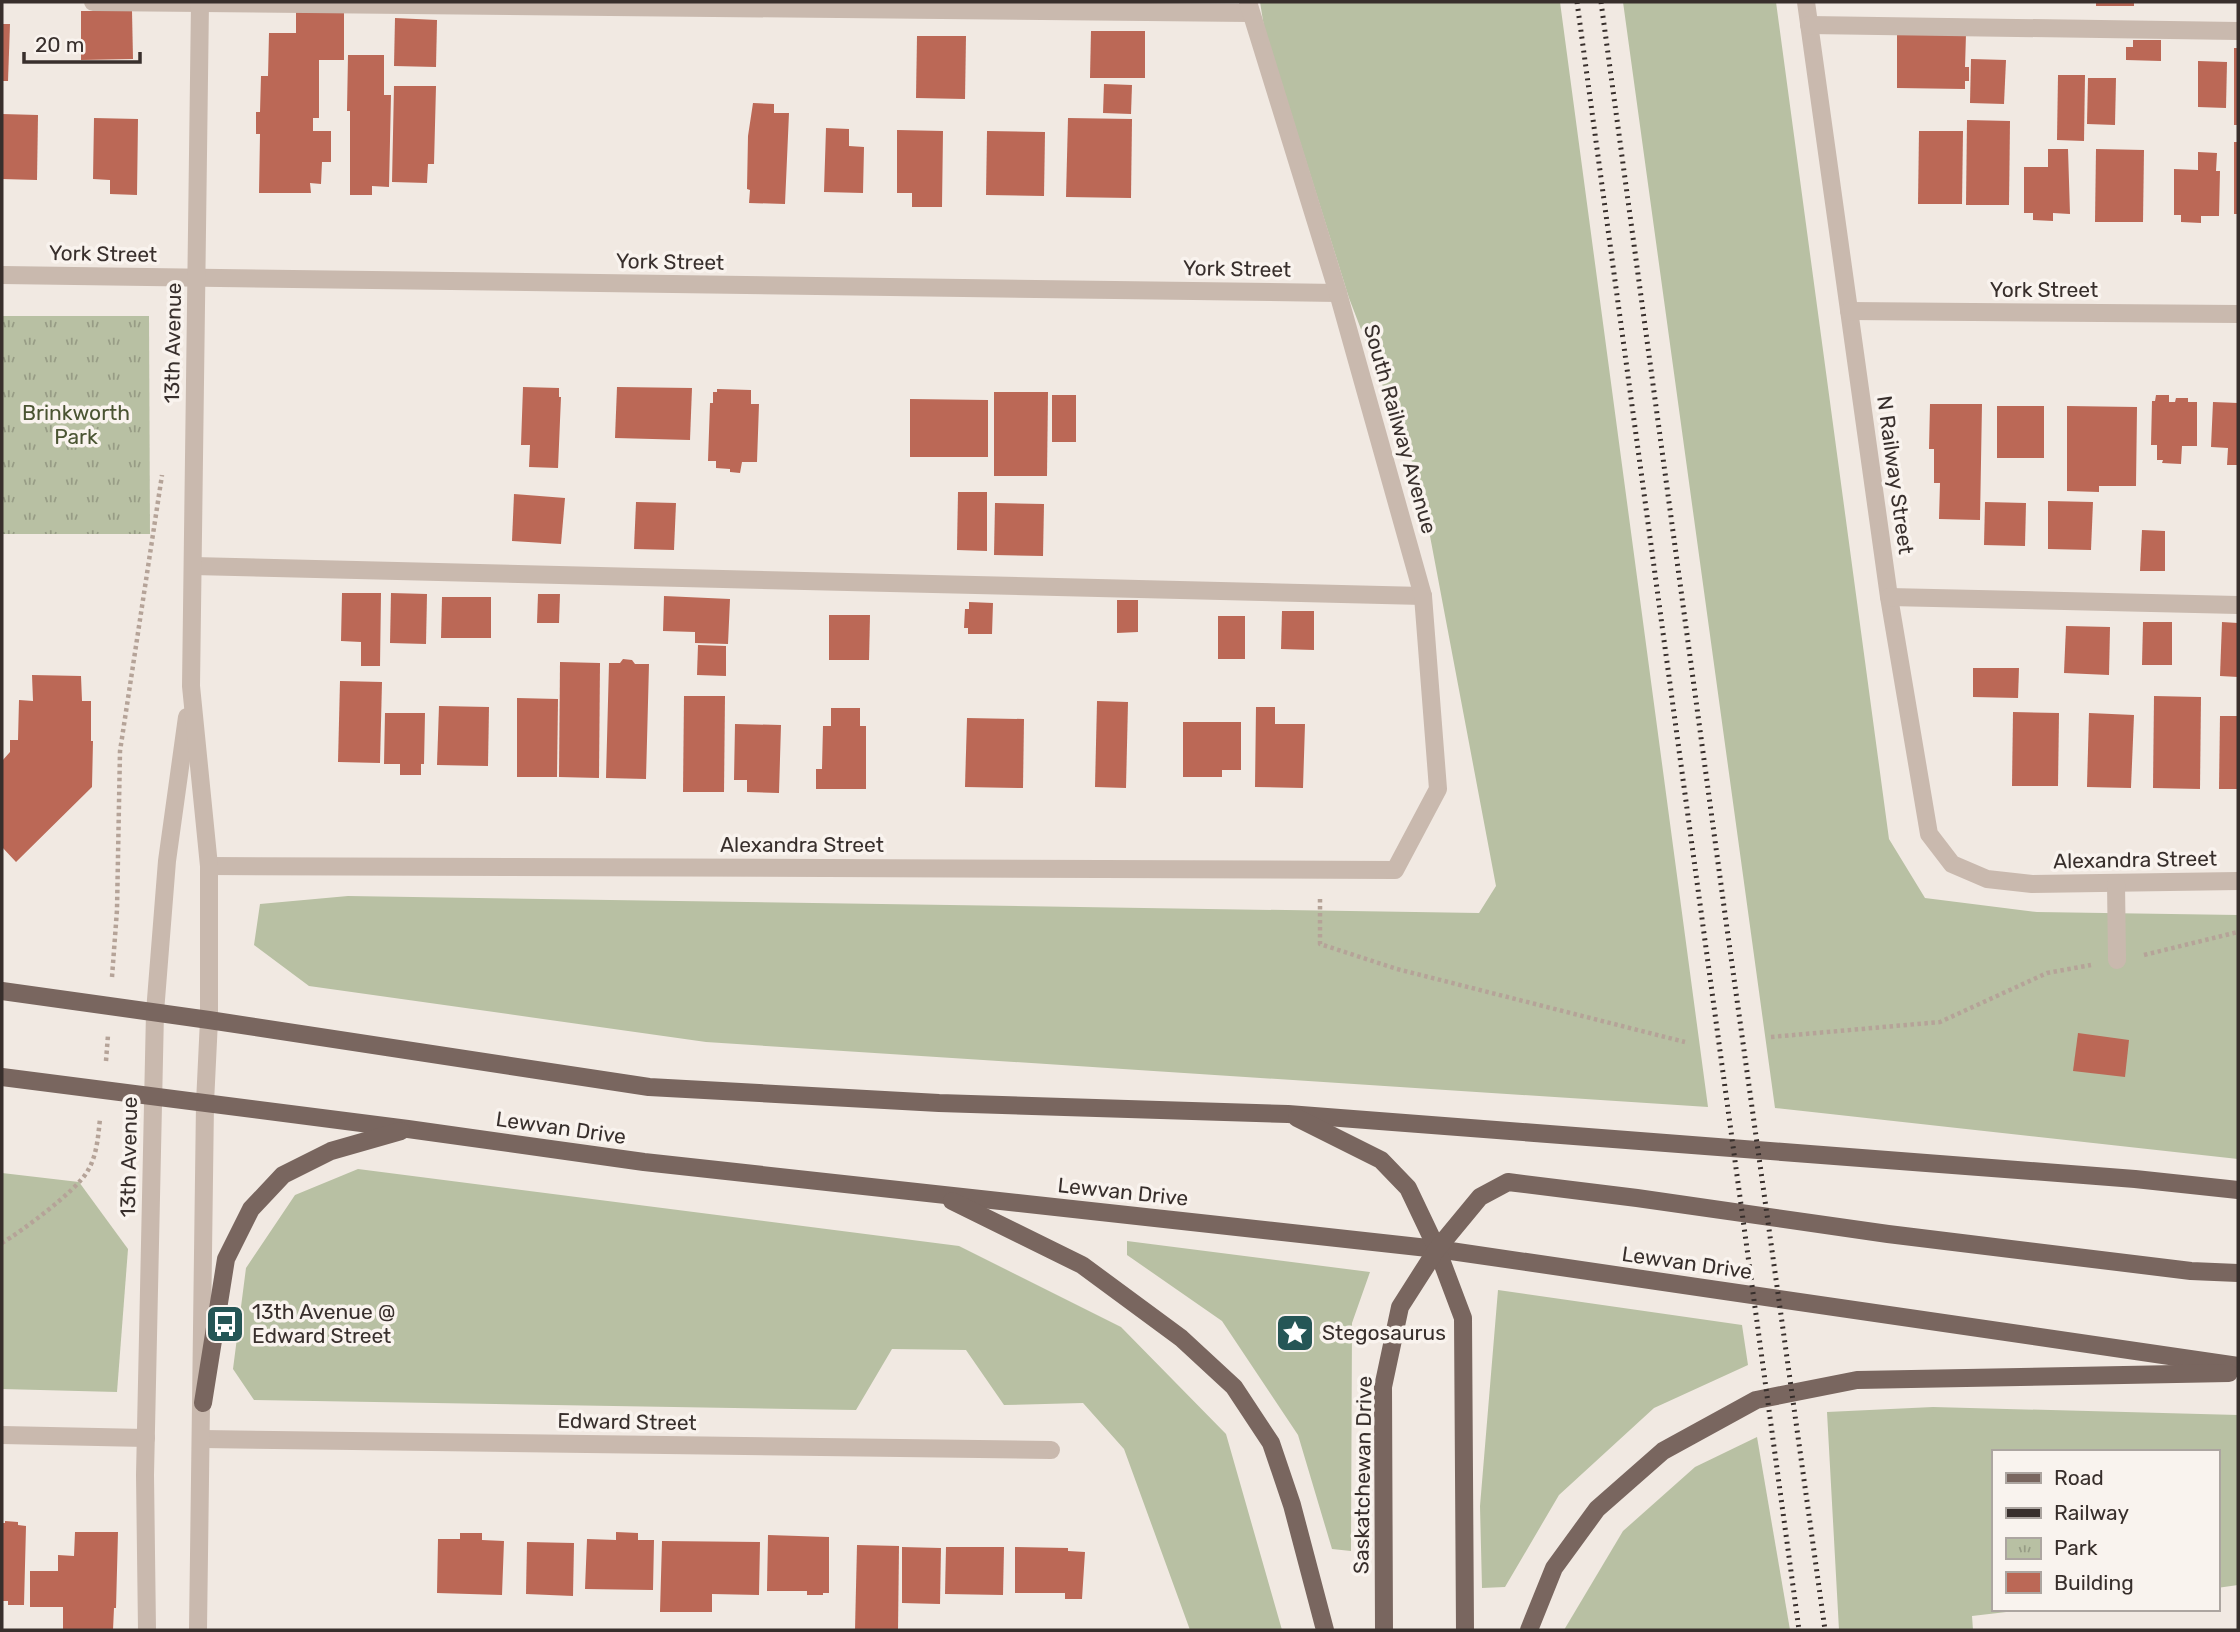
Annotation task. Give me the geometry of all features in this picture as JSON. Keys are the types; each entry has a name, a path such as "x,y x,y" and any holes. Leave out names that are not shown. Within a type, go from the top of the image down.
{"main road":[{"path":"2,991 649,1087 939,1103 1288,1114 2121,1178 2238,1190"},
{"name":"Lewvan Drive","path":"2,1077 643,1162 1437,1249 2238,1366"},
{"path":"1288,1114 1381,1160 1408,1188 1437,1249 1464,1318 1465,1630"},
{"path":"202,1403 226,1259 251,1209 283,1175 331,1151 408,1129"},
{"name":"Saskatchewan Drive","path":"1384,1630 1383,1387 1400,1307 1437,1249 1480,1197 1508,1182 1902,1236 2191,1271 2238,1273"},
{"path":"939,1195 1083,1265 1181,1338 1234,1387 1271,1443 1292,1505 1325,1630"},
{"path":"1529,1630 1554,1568 1597,1509 1663,1451 1756,1400 1857,1380 2238,1373"}],"street":[{"path":"93,2 1249,7"},
{"name":"N Railway Street","path":"1805,2 1889,597 1930,834 1952,864 1987,879 2032,884"},
{"name":"13th Avenue","path":"198,1630 205,1103 209,1020 209,866 191,686 200,3"},
{"name":"South Railway Avenue","path":"1249,7 1338,293 1423,596 1438,789 1395,870"},
{"path":"1809,25 2238,32"},
{"name":"York Street","path":"2,275 1338,293"},
{"name":"York Street","path":"1849,311 2238,314"},
{"path":"192,566 1423,596"},
{"path":"1889,597 2238,604"},
{"name":"13th Avenue","path":"147,1630 146,1438 155,1012 167,862 191,686"},
{"name":"Alexandra Street","path":"209,866 1395,870"},
{"name":"Alexandra Street","path":"2032,884 2238,881"},
{"path":"2116,883 2117,960"},
{"path":"2,1435 146,1438"},
{"name":"Edward Street","path":"202,1439 1051,1450"}],"path":[{"path":"2,1243 58,1201 86,1174 97,1147 117,910 120,751 163,471"},
{"path":"1321,870 1320,944 1396,969 1685,1042"},
{"path":"1771,1037 1940,1021 2047,974 2238,932"}],"green space":[{"path":"1260,2 1560,2 1708,1107 706,1042 309,986 254,945 260,904 348,896 1479,913 1496,886 1420,483 1349,298 1264,27"},
{"path":"1623,2 1776,2 1889,839 1925,898 2037,912 2238,915 2238,1159 1775,1108"},
{"name":"Brinkworth Park","path":"2,316 149,316 150,534 2,534"},
{"path":"358,1169 959,1246 1121,1327 1226,1434 1282,1630 1190,1630 1124,1449 1083,1403 1004,1405 966,1350 892,1349 856,1410 254,1400 233,1369 246,1268 295,1195"},
{"path":"2,1173 79,1182 128,1249 117,1392 2,1389"},
{"path":"1127,1241 1370,1272 1352,1323 1351,1551 1332,1549 1298,1435 1222,1321 1127,1255"},
{"path":"1498,1290 1742,1325 1748,1365 1654,1408 1559,1495 1505,1587 1482,1588 1480,1506"},
{"path":"1933,1407 2238,1415 2238,1585 2219,1588 2219,1450 1992,1450 1992,1611 2015,1611 1972,1616 1973,1630 1839,1630 1827,1412"},
{"path":"1757,1437 1790,1630 1564,1630 1623,1531 1695,1467"}],"building":[{"path":"2096,2 2134,2 2134,6 2096,6"},
{"path":"296,10 344,11 344,60 319,60 319,118 313,118 313,131 331,131 331,162 322,162 321,184 310,183 311,193 259,193 260,134 256,134 256,112 260,112 261,76 268,76 269,33 296,33"},
{"path":"81,11 132,11 133,59 81,60"},
{"path":"395,18 437,20 436,67 394,66"},
{"path":"2,24 10,24 8,81 2,81"},
{"path":"1091,31 1145,31 1145,78 1090,78"},
{"path":"1897,33 1966,34 1965,67 1969,67 1969,81 1965,81 1965,89 1897,88"},
{"path":"917,36 966,36 965,99 916,98"},
{"path":"2133,40 2161,40 2161,61 2126,60 2126,47 2133,47"},
{"path":"2234,48 2238,48 2238,125 2234,125"},
{"path":"348,55 384,55 384,95 391,95 389,187 372,186 372,195 350,195"},
{"path":"1971,59 2006,60 2004,104 1970,103"},
{"path":"2198,61 2227,62 2226,108 2198,107"},
{"path":"2058,75 2085,75 2084,141 2057,140"},
{"path":"2088,78 2116,78 2115,125 2087,124"},
{"path":"1104,84 1132,85 1131,114 1103,113"},
{"path":"394,86 436,86 434,164 428,164 427,183 392,182"},
{"path":"753,103 774,104 774,113 789,113 785,204 749,203 748,136"},
{"path":"2,114 38,115 37,180 2,179"},
{"path":"94,118 138,119 137,195 110,194 110,180 93,179"},
{"path":"1068,118 1132,119 1131,198 1066,197"},
{"path":"1967,120 2010,121 2009,205 1966,205"},
{"path":"826,128 849,129 849,146 864,147 863,193 824,192"},
{"path":"897,130 943,131 942,207 912,207 912,193 897,193"},
{"path":"987,131 1045,132 1044,196 986,195"},
{"path":"1919,131 1963,131 1962,204 1918,204"},
{"path":"2234,142 2238,142 2238,214 2234,214"},
{"path":"2048,149 2068,149 2070,214 2053,213 2053,221 2033,220 2033,213 2024,213 2024,167 2048,167"},
{"path":"2096,149 2144,150 2143,222 2095,222"},
{"path":"2198,152 2217,153 2216,171 2220,171 2219,216 2201,216 2201,223 2181,222 2181,215 2174,215 2174,169 2198,170"},
{"path":"523,387 559,388 561,397 558,468 529,467 530,445 521,445"},
{"path":"617,387 692,388 690,440 615,438"},
{"path":"717,389 751,390 751,404 759,404 757,462 742,462 740,473 716,468 716,461 708,461 710,403 713,403 713,392 717,392"},
{"path":"994,392 1048,392 1047,476 994,476"},
{"path":"1052,395 1076,395 1076,442 1052,442"},
{"path":"2156,395 2169,395 2169,402 2175,402 2176,398 2188,398 2188,402 2197,402 2197,446 2182,446 2181,464 2162,463 2163,460 2157,460 2157,445 2151,445 2152,401 2155,401"},
{"path":"910,399 988,400 988,457 910,457"},
{"path":"2213,402 2238,403 2238,465 2227,465 2228,448 2211,447"},
{"path":"1930,404 1982,404 1980,520 1939,519 1940,483 1934,483 1934,449 1929,449"},
{"path":"1997,406 2044,406 2044,458 1997,458"},
{"path":"2067,406 2137,407 2136,486 2099,486 2099,492 2067,491"},
{"path":"958,492 987,492 987,551 957,550"},
{"path":"514,494 565,498 561,544 512,541"},
{"path":"2048,501 2093,502 2091,550 2048,549"},
{"path":"636,502 676,503 674,550 634,549"},
{"path":"1985,502 2026,503 2025,546 1984,545"},
{"path":"995,503 1044,504 1043,556 994,555"},
{"path":"2142,530 2165,531 2165,571 2140,571"},
{"path":"342,593 381,593 380,666 361,666 361,642 341,641"},
{"path":"391,593 427,594 426,644 390,643"},
{"path":"538,594 560,594 559,623 537,623"},
{"path":"664,596 730,599 728,644 695,643 695,632 663,631"},
{"path":"442,597 491,597 491,638 441,638"},
{"path":"1117,600 1138,600 1138,632 1117,633"},
{"path":"969,602 993,603 992,634 968,634 968,628 964,628 965,609 969,609"},
{"path":"1282,611 1314,611 1314,650 1281,649"},
{"path":"829,615 870,615 869,660 829,660"},
{"path":"1218,616 1245,616 1245,659 1218,659"},
{"path":"2143,622 2172,622 2172,665 2142,665"},
{"path":"2222,622 2238,623 2238,677 2220,676"},
{"path":"2066,626 2110,627 2109,675 2064,673"},
{"path":"698,645 726,646 726,676 697,675"},
{"path":"623,659 632,660 635,664 649,664 646,779 606,778 609,663 620,663"},
{"path":"560,662 600,663 599,778 559,777"},
{"path":"1973,668 2019,668 2018,698 1973,697"},
{"path":"32,675 81,676 82,701 91,701 92,787 16,862 2,847 2,761 10,752 10,740 18,740 19,700 33,701"},
{"path":"340,681 382,682 380,763 338,762"},
{"path":"684,696 725,696 724,792 683,792"},
{"path":"2154,696 2201,697 2200,789 2153,788"},
{"path":"517,698 558,699 557,777 517,777"},
{"path":"1097,701 1128,702 1126,788 1095,787"},
{"path":"439,706 489,707 488,766 437,765"},
{"path":"1256,707 1275,707 1275,724 1305,724 1303,788 1255,787"},
{"path":"831,708 860,708 860,726 866,726 866,789 816,789 816,769 822,769 823,726 831,726"},
{"path":"2013,712 2059,713 2058,786 2012,786"},
{"path":"385,713 425,713 424,764 421,764 421,775 400,775 400,764 384,764"},
{"path":"2089,713 2134,715 2131,788 2087,787"},
{"path":"2220,716 2238,716 2238,789 2219,789"},
{"path":"967,718 1024,719 1023,788 965,787"},
{"path":"1183,722 1241,722 1241,770 1222,770 1222,777 1183,777"},
{"path":"735,724 781,725 779,793 747,792 747,780 734,780"},
{"path":"2078,1033 2129,1040 2125,1077 2073,1071"},
{"path":"5,1521 26,1526 24,1605 8,1605 8,1601 2,1601 2,1523"},
{"path":"75,1532 118,1532 113,1630 63,1630 63,1607 30,1607 30,1571 58,1571 58,1555 74,1556"},
{"path":"616,1532 638,1533 638,1540 654,1540 653,1590 585,1589 587,1539 616,1540"},
{"path":"460,1533 482,1533 482,1540 504,1541 502,1595 437,1593 438,1539 460,1539"},
{"path":"768,1535 829,1537 829,1593 807,1595 807,1591 767,1591"},
{"path":"662,1541 760,1542 759,1595 712,1594 712,1612 660,1612"},
{"path":"527,1542 574,1543 573,1596 526,1594"},
{"path":"857,1545 899,1546 898,1630 855,1630"},
{"path":"902,1547 941,1548 940,1604 902,1603"},
{"path":"946,1547 1004,1547 1003,1595 945,1594"},
{"path":"1015,1547 1068,1548 1068,1551 1085,1552 1082,1599 1065,1599 1065,1593 1015,1593"}],"railway":[{"path":"1577,2 1799,1630"},
{"path":"1601,2 1825,1630"}],"place":[{"name":"13th Avenue @ Edward Street","path":"225,1324"},
{"name":"Stegosaurus","path":"1295,1333"}]}
